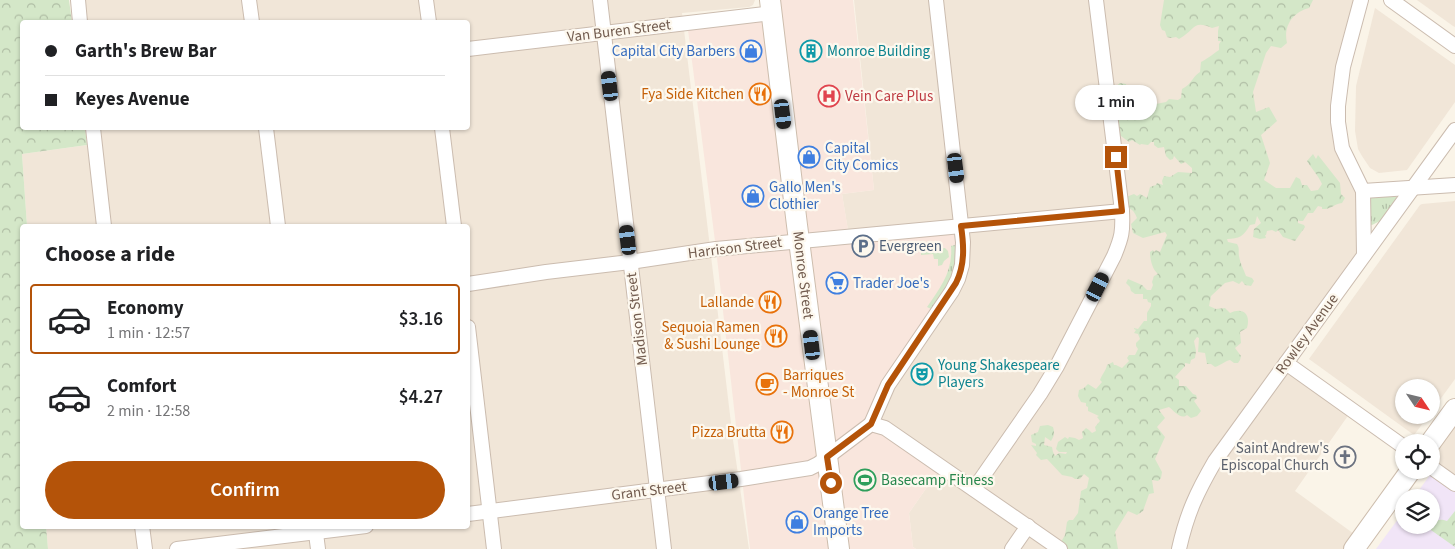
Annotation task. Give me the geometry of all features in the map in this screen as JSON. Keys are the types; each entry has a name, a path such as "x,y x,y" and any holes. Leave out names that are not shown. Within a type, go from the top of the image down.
{"main road":[{"name":"Monroe Street","path":"771,7 839,549"},
{"path":"1437,434 1455,409"},
{"path":"1354,549 1405,479"}],"street":[{"path":"78,0 80,20"},
{"path":"249,0 252,20"},
{"path":"426,0 429,20"},
{"name":"Madison Street","path":"600,0 664,549"},
{"path":"936,0 964,254 958,279 952,291 888,385 871,424 885,428 1059,548"},
{"path":"974,489 1040,394 1074,334 1122,237 1122,211 1096,0"},
{"path":"1361,0 1344,67 1338,114 1342,148 1363,191 1364,255"},
{"path":"1391,0 1455,46"},
{"name":"Van Buren Street","path":"470,49 518,44 771,7"},
{"path":"93,130 104,224"},
{"path":"266,130 278,224"},
{"path":"442,130 454,224"},
{"name":"Rowley Avenue","path":"1179,549 1184,524 1192,503 1215,461 1455,130"},
{"path":"1363,191 1455,185"},
{"name":"Harrison Street","path":"470,284 716,249 1122,211"},
{"path":"470,344 494,549"},
{"path":"1286,363 1395,441"},
{"name":"Grant Street","path":"470,514 742,479 810,468 871,424"},
{"path":"1440,473 1455,484"},
{"path":"1012,549 1028,526"},
{"path":"142,529 145,549"},
{"path":"177,549 315,529 318,549"}],"shaded area":[{"path":"85,0 755,0 753,5 749,7 682,13 733,440 749,549 48,549 46,529 470,529 470,224 27,224 22,154 102,143 101,130 470,130 470,20 87,20"},
{"path":"770,0 853,0 874,190 842,194 849,236 961,226 962,265 871,423 941,467 909,513 913,547 916,549 750,549 716,249 687,22 771,13"},
{"path":"854,0 1361,0 1338,122 1361,185 1364,255 1287,363 1352,410 1295,491 1361,539 1354,549 916,549 913,547 909,513 941,467 880,426 842,194 874,190"},
{"path":"1417,0 1455,0 1455,27 1453,26"},
{"path":"1375,8 1455,65 1455,102 1407,170 1379,173 1370,168 1358,149 1355,131 1356,86"},
{"path":"1455,201 1455,379 1440,400 1440,379 1395,379 1395,421 1309,359 1422,204"},
{"path":"1399,424 1422,424 1415,434"},
{"path":"1455,426 1455,476 1440,465 1440,447"},
{"path":"1427,479 1436,479 1455,492 1455,549 1376,549 1395,523 1395,534 1440,534 1440,489 1420,489"}],"green space":[{"path":"0,0 69,0 72,20 20,20 20,130 85,130 87,145 22,154 27,224 20,224 20,529 46,529 48,549 0,549"},
{"path":"1164,0 1313,0 1309,8 1298,13 1290,21 1286,31 1287,43 1281,48 1271,46 1266,53 1253,92 1256,112 1269,107 1277,121 1261,135 1270,163 1264,180 1276,188 1290,188 1296,177 1300,179 1302,185 1307,185 1311,191 1318,190 1322,184 1307,161 1313,154 1316,159 1318,155 1340,183 1341,194 1345,198 1342,203 1327,209 1322,209 1322,207 1318,206 1313,213 1308,213 1303,221 1298,219 1298,223 1305,227 1295,241 1283,237 1278,230 1276,232 1272,230 1267,231 1266,238 1253,237 1254,229 1261,223 1257,216 1255,224 1250,225 1246,232 1238,237 1227,239 1228,242 1237,244 1240,261 1246,276 1254,281 1251,286 1245,285 1242,281 1239,284 1233,281 1225,283 1211,296 1209,306 1216,309 1225,308 1230,313 1242,311 1247,316 1247,328 1240,332 1241,343 1235,348 1241,356 1240,360 1238,363 1234,363 1230,360 1215,367 1207,364 1205,353 1198,352 1199,338 1197,337 1194,341 1195,358 1191,360 1190,364 1185,363 1185,366 1175,377 1179,380 1179,386 1186,386 1196,395 1197,398 1194,401 1201,411 1197,416 1191,418 1187,415 1180,416 1169,407 1159,410 1165,418 1157,427 1165,437 1155,459 1162,472 1161,478 1158,481 1152,480 1154,493 1149,494 1143,511 1137,515 1128,511 1115,532 1118,549 1057,549 1065,535 1067,522 1073,520 1078,513 1081,491 1087,488 1089,478 1084,474 1080,479 1062,475 1047,459 1041,460 1031,445 1036,446 1032,442 1031,435 1038,432 1040,426 1048,425 1053,427 1054,433 1051,441 1045,437 1044,445 1052,447 1055,456 1059,453 1066,454 1067,452 1059,452 1056,449 1058,442 1065,437 1079,440 1083,438 1082,432 1086,428 1092,433 1096,431 1095,427 1100,421 1097,417 1099,416 1088,411 1086,403 1081,402 1078,396 1079,390 1088,384 1096,389 1102,382 1100,380 1107,365 1113,362 1114,365 1122,368 1129,361 1127,358 1129,355 1135,355 1138,349 1136,343 1140,339 1138,334 1134,333 1136,330 1134,328 1138,329 1144,321 1147,321 1147,313 1151,303 1147,299 1143,299 1143,294 1135,294 1131,291 1126,283 1128,279 1142,285 1147,290 1151,290 1154,276 1158,274 1152,264 1150,252 1156,250 1160,252 1167,235 1165,232 1143,238 1133,233 1131,224 1137,218 1131,209 1127,208 1126,197 1140,194 1147,198 1150,187 1157,183 1163,185 1164,176 1170,177 1178,172 1192,173 1192,168 1185,162 1181,164 1174,156 1170,160 1166,156 1164,147 1158,148 1154,145 1154,142 1148,145 1140,145 1132,140 1129,142 1113,130 1114,88 1120,83 1126,84 1129,98 1134,101 1136,108 1166,102 1169,99 1178,100 1181,98 1182,89 1200,72 1201,62 1219,50 1221,41 1218,41 1219,26 1212,28 1197,25 1179,39 1167,37 1160,25"},
{"path":"1395,194 1397,200 1382,220 1372,225 1370,224 1370,198"},
{"path":"955,245 955,263 950,279 931,309 927,307 945,278 950,263 951,246"},
{"path":"945,248 948,251 949,257 942,265 938,266 938,259 934,259 933,254 921,255 921,250"},
{"path":"1455,511 1455,547 1437,534 1440,534 1440,520 1447,521"}],"place":[{"name":"Capital City Barbers","path":"751,51"},
{"name":"Monroe Building","path":"811,51"},
{"name":"Fya Side Kitchen","path":"760,94"},
{"name":"Vein Care Plus","path":"829,96"},
{"name":"Capital City Comics","path":"809,157"},
{"name":"Gallo Men's Clothier","path":"753,196"},
{"name":"Evergreen","path":"863,246"},
{"name":"Trader Joe's","path":"837,283"},
{"name":"Lallande","path":"770,302"},
{"name":"Sequoia Ramen & Sushi Lounge","path":"776,336"},
{"name":"Young Shakespeare Players","path":"922,374"},
{"name":"Barriques - Monroe St","path":"767,384"},
{"name":"Pizza Brutta","path":"782,432"},
{"name":"Saint Andrew's Episcopal Church","path":"1345,457"},
{"name":"Basecamp Fitness","path":"865,480"},
{"name":"Orange Tree Imports","path":"797,522"}],"route":[{"path":"831,483 827,457 871,424 888,385 952,291 961,270 964,254 961,226 1122,211 1116,157"}]}
